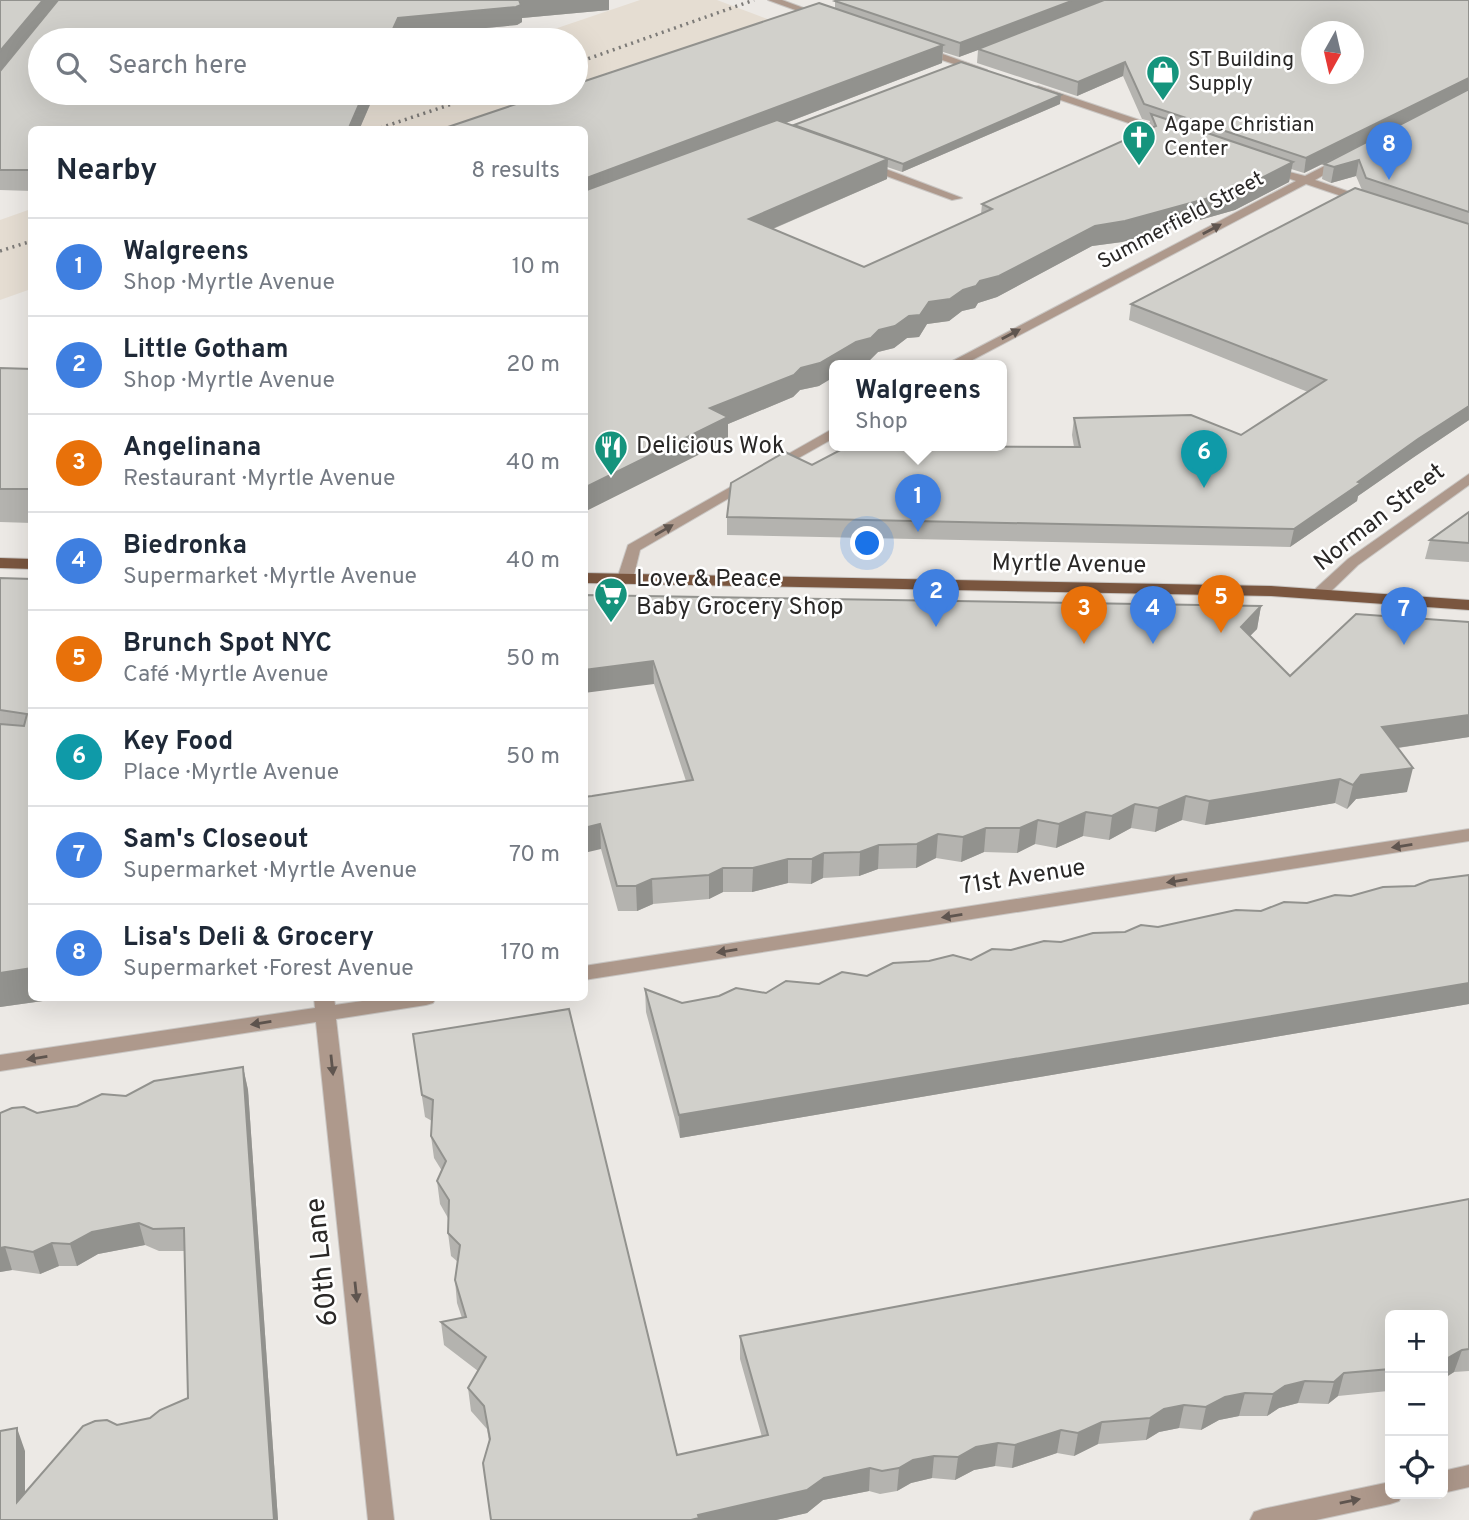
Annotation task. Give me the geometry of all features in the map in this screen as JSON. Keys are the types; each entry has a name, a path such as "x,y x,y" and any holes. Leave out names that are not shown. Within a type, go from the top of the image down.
{"main road":[{"path":"0,563 28,564"},
{"name":"Myrtle Avenue","path":"588,578 1319,594 1469,605"}],"street":[{"path":"774,0 833,20"},
{"path":"912,47 991,72"},
{"path":"943,69 983,54"},
{"path":"1030,86 1187,140"},
{"name":"Summerfield Street","path":"961,360 1350,157"},
{"path":"855,161 956,198"},
{"path":"1253,162 1380,205"},
{"path":"625,579 633,548 829,435"},
{"name":"Norman Street","path":"1319,594 1353,562 1469,478"},
{"name":"71st Avenue","path":"588,972 1469,835"},
{"path":"0,1063 325,1005 383,1001"},
{"name":"60th Lane","path":"325,1005 380,1520"},
{"path":"1448,1481 1469,1476"},
{"path":"1263,1520 1385,1494"}],"shaded area":[{"path":"640,0 717,0 786,26 588,95 588,28 557,28"},
{"path":"353,105 558,105 498,126 288,126"},
{"path":"28,210 28,290 0,300 0,220"}],"building":[{"path":"0,0 43,0 0,51"},
{"path":"58,0 519,0 521,5 398,18 393,28 35,28"},
{"path":"1074,0 960,43 835,1"},
{"path":"1104,0 1469,0 1469,78 1306,158 1144,104 1125,62 1078,82 978,49"},
{"path":"819,3 943,45 588,178 588,126 451,126 513,105 588,105 588,80"},
{"path":"28,37 28,105 359,105 350,126 28,126 28,170 0,170 0,71"},
{"path":"961,62 1061,95 903,164 794,125"},
{"path":"1469,89 1469,212 1366,178 1359,160 1334,167 1324,164"},
{"path":"1151,114 1293,162 1238,190 1125,221 1095,226 999,276 980,281 976,286 963,290 950,299 929,302 920,315 909,316 895,326 879,330 871,338 856,342 820,363 801,368 794,375 710,408 728,417 588,486 588,190 777,120 888,159 749,219 864,267 992,209 982,204 1156,126"},
{"path":"1355,188 1469,224 1469,406 1418,439 1358,482 1361,483 1294,529 727,517 731,483 785,452 812,465 839,451 1007,451 1007,447 1080,447 1074,418 1191,415 1241,435 1326,380 1131,304"},
{"path":"0,368 28,369 28,489 0,489"},
{"path":"1469,512 1469,543 1430,540"},
{"path":"0,578 28,579 28,969 0,973 0,724 24,726 27,714 0,710"},
{"path":"588,595 1261,606 1241,627 1290,676 1356,614 1469,622 1469,715 1382,727 1413,768 1361,775 1353,785 1340,779 1209,801 1186,796 1158,808 1135,804 1112,816 1086,812 1059,824 1038,820 1020,828 986,828 963,837 938,834 917,844 879,845 860,852 824,853 812,859 788,859 753,868 723,868 709,875 652,879 636,886 617,886 600,824 588,827 588,796 693,780 653,661 588,669"},
{"path":"1469,875 1469,983 679,1115 645,989 682,1003 719,996 736,988 766,993 786,981 819,984 842,972 867,976 893,963 929,961 953,955 971,960 992,949 1011,950 1044,941 1061,942 1093,933 1125,932 1141,925 1158,927 1236,910 1261,911 1284,902 1307,903 1335,895 1351,896 1383,887 1415,886 1430,880"},
{"path":"569,1009 677,1455 768,1435 740,1336 1469,1199 1469,1349 1448,1358 1448,1310 1385,1310 1385,1369 1344,1373 1334,1382 1305,1381 1285,1386 1273,1394 1245,1393 1225,1397 1206,1407 1184,1405 1164,1409 1150,1418 1102,1422 1078,1433 1061,1430 1015,1445 998,1443 976,1447 958,1457 934,1456 882,1471 870,1468 824,1478 807,1490 698,1515 699,1518 691,1520 491,1520 483,1463 490,1439 484,1406 468,1388 486,1357 441,1322 466,1317 455,1280 460,1245 448,1233 449,1200 437,1181 446,1161 431,1136 433,1100 422,1095 413,1034"},
{"path":"243,1067 274,1520 0,1520 0,1431 17,1428 17,1502 83,1426 95,1421 107,1420 117,1425 150,1418 160,1410 188,1398 184,1228 153,1229 139,1223 92,1232 70,1244 52,1243 33,1252 0,1248 0,1113 12,1108 24,1107 37,1113 77,1106 102,1094 126,1096 154,1081"}],"railway":[{"path":"588,59 754,0"},
{"path":"386,126 449,105"},
{"path":"0,251 28,242"}],"place":[{"name":"ST Building Supply","path":"1163,102"},
{"name":"Agape Christian Center","path":"1139,167"},
{"name":"Lisa's Deli & Grocery","path":"1389,180"},
{"name":"Delicious Wok","path":"611,477"},
{"name":"Key Food","path":"1204,488"},
{"name":"Walgreens","path":"918,532"},
{"name":"Love & Peace Baby Grocery Shop","path":"611,624"},
{"name":"Little Gotham","path":"936,627"},
{"name":"Brunch Spot NYC","path":"1221,633"},
{"name":"Angelinana","path":"1084,644"},
{"name":"Biedronka","path":"1153,644"},
{"name":"Sam's Closeout","path":"1404,645"}]}
